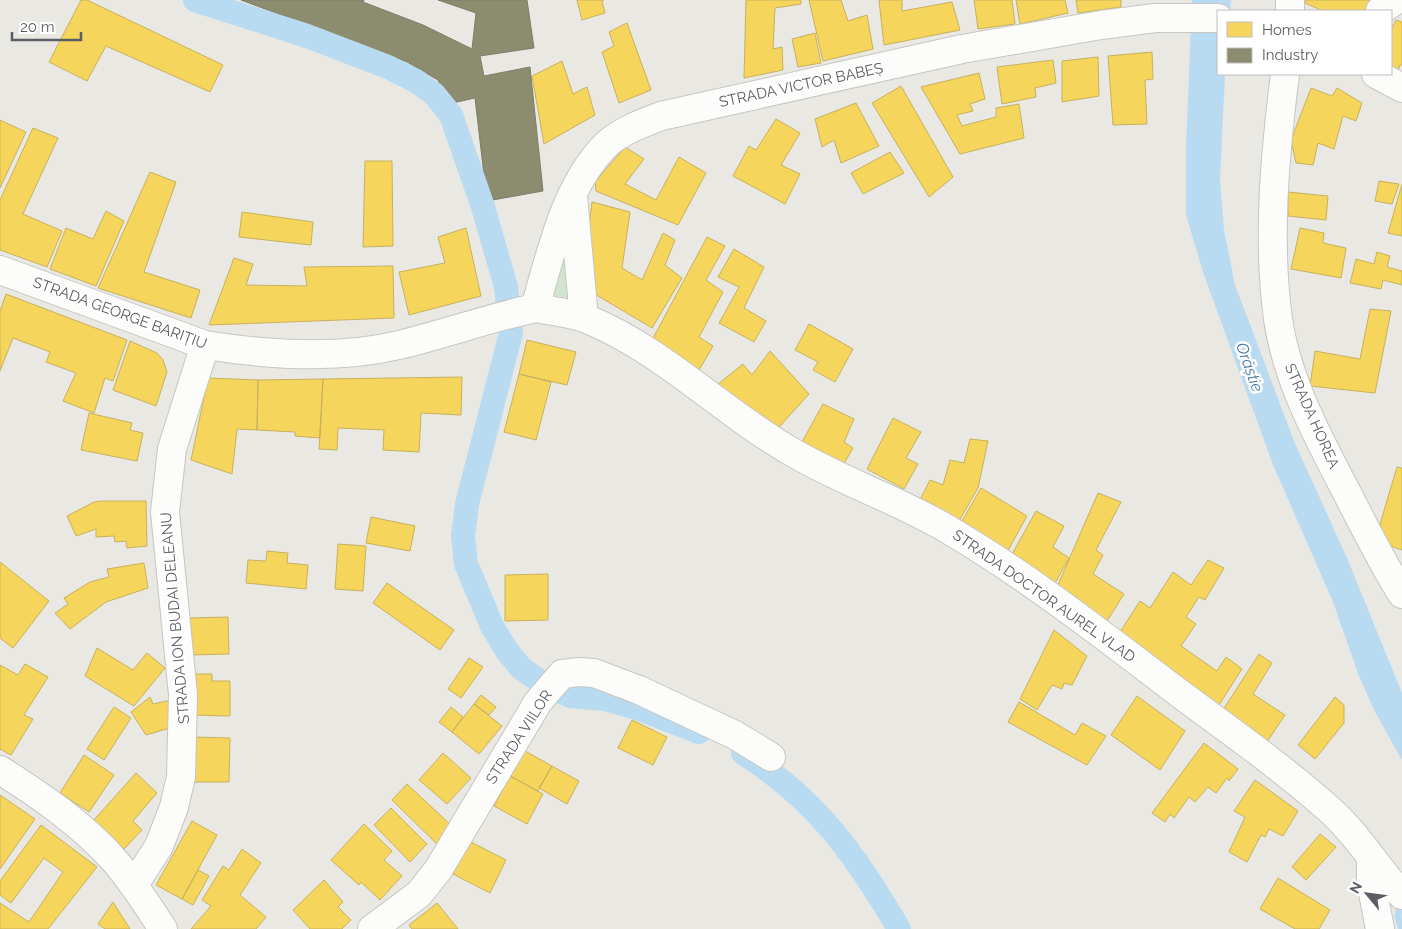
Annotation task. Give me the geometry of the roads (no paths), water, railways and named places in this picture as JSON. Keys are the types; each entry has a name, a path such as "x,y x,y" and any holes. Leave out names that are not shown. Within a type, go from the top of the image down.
{"street":[{"path":"1381,10 1396,0"},
{"name":"STRADA VICTOR BABEȘ","path":"526,310 573,196 589,166 608,143 635,126 661,116 962,49 1164,12 1217,18"},
{"name":"STRADA HOREA","path":"1285,75 1275,174 1273,236 1278,320 1287,360 1321,442 1402,594"},
{"path":"1378,75 1402,88"},
{"path":"573,196 584,318"},
{"name":"STRADA GEORGE BARIȚIU","path":"0,270 205,345 239,350 293,354 344,352 398,345 526,310"},
{"name":"STRADA DOCTOR AUREL VLAD","path":"526,310 584,318 607,328 671,368 759,432 791,452 947,528 999,561 1273,763 1331,811 1353,834 1387,878"},
{"name":"STRADA ION BUDAI DELEANU","path":"134,884 159,846 174,807 182,777 183,695 165,512 172,449 205,345"},
{"name":"STRADA VIILOR","path":"372,929 419,894 438,870 538,702 562,674 580,672 594,674 638,690 735,735 771,757"},
{"path":"0,770 62,812 113,859 134,884 154,924"},
{"path":"1380,929 1371,882 1387,878"}],"water":[{"name":"Orăștie","path":"1192,0 1231,0 1230,10 1217,10 1217,75 1225,75 1220,180 1224,230 1235,285 1294,441 1347,558 1402,693 1402,760 1375,712 1359,676 1333,602 1273,465 1203,272 1186,215 1186,147"}],"waterway":[{"path":"195,0 307,36 388,67 416,81 434,94 451,115 483,207 506,287 511,333 467,504 463,536 466,564 492,626 507,651 521,668 538,680 570,696 605,699 640,709 699,732"},
{"path":"743,753 792,790 832,830 866,876 899,929"},
{"path":"1401,900 1398,917 1402,929"}]}
